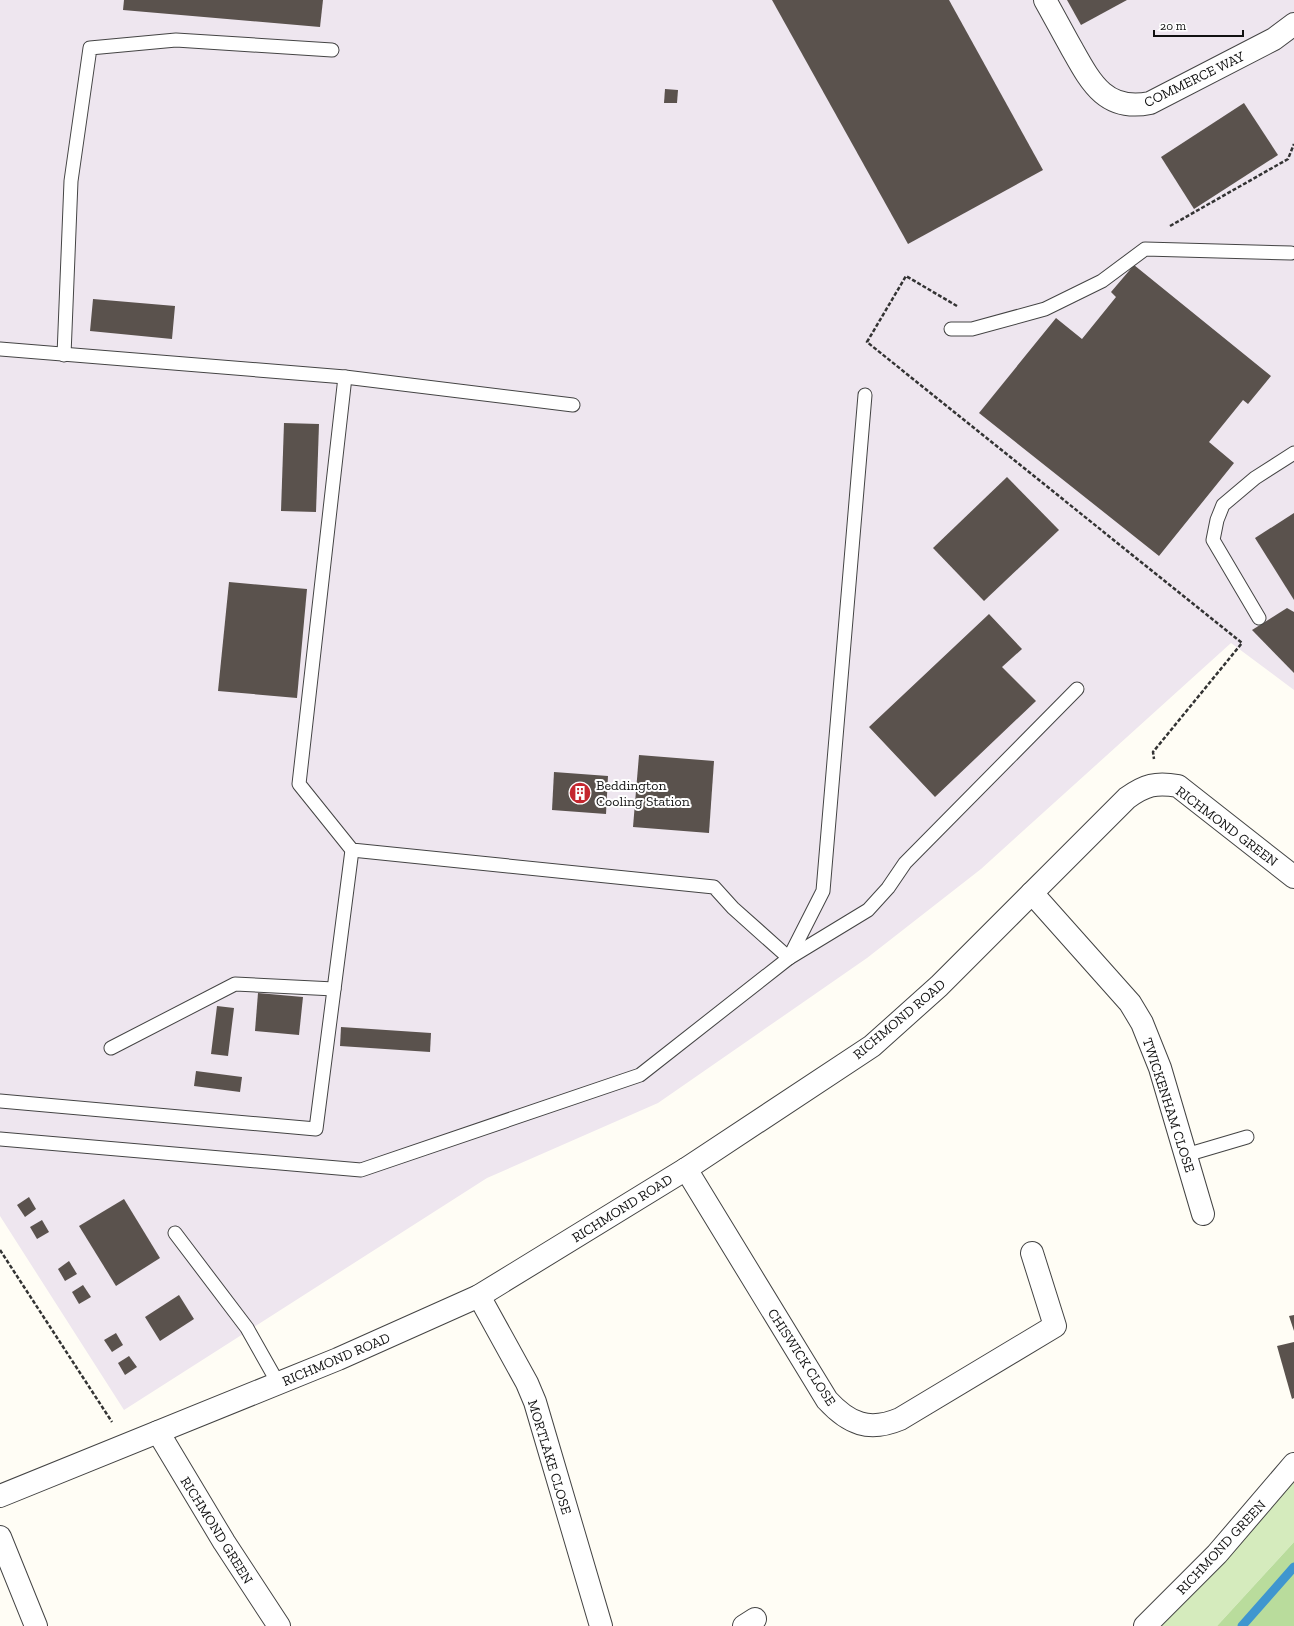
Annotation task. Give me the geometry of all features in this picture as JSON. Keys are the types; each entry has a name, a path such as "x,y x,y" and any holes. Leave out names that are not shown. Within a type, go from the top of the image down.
{"street":[{"name":"COMMERCE WAY","path":"1045,0 1093,84 1109,99 1122,104 1137,106 1150,103 1274,39 1294,24"},
{"name":"RICHMOND GREEN","path":"1156,784 1178,786 1294,877"},
{"name":"RICHMOND ROAD","path":"0,1496 338,1359 479,1296 686,1169 872,1046 939,986 1127,798 1141,788 1156,784"},
{"name":"TWICKENHAM CLOSE","path":"1032,893 1130,1003 1142,1023 1160,1068 1203,1214"},
{"name":"CHISWICK CLOSE","path":"686,1169 827,1400 839,1413 852,1421 865,1425 877,1426 889,1424 900,1419 1055,1326 1032,1253"},
{"name":"MORTLAKE CLOSE","path":"479,1296 527,1383 535,1402 601,1626"},
{"name":"RICHMOND GREEN","path":"158,1432 224,1542 279,1626"},
{"name":"RICHMOND GREEN","path":"1145,1626 1217,1554 1294,1464"},
{"path":"0,1537 36,1626"}],"lane":[{"path":"64,355 71,181 90,48 176,40 332,50"},
{"path":"951,329 972,329 1045,309 1102,282 1145,249 1293,253"},
{"path":"0,349 345,377 573,406"},
{"path":"345,377 299,784 352,850 714,887 733,908 789,958"},
{"path":"789,958 823,891 865,395"},
{"path":"1259,618 1213,540 1217,520 1223,505 1255,478 1294,453"},
{"path":"0,1139 361,1170 640,1075 789,958 868,910 888,888 905,863 1077,689"},
{"path":"0,1101 316,1129 352,850"},
{"path":"111,1048 235,984 334,989"},
{"path":"1186,1155 1247,1137"},
{"path":"175,1233 247,1328 278,1383"}],"path":[{"path":"1164,230 1288,159 1294,144"},
{"path":"961,308 906,276 867,342 1242,643 1153,752 1156,784"},
{"path":"0,1250 126,1444"}],"shaded area":[{"path":"0,0 1294,0 1294,690 1231,643 981,869 867,958 658,1103 487,1178 124,1410 0,1216"}],"green space":[{"path":"1294,1471 1294,1542 1217,1626 1153,1626"},
{"path":"1294,1542 1294,1626 1217,1626"}],"building":[{"path":"124,0 323,0 320,27 123,10"},
{"path":"772,0 949,0 1043,170 908,244"},
{"path":"1067,0 1127,0 1081,25"},
{"path":"665,89 678,90 677,103 664,103"},
{"path":"1244,103 1278,155 1194,209 1161,157"},
{"path":"1134,265 1271,376 1248,404 1243,400 1209,442 1234,463 1159,556 979,413 1056,318 1082,339 1116,297 1111,292"},
{"path":"93,299 175,306 172,339 90,331"},
{"path":"284,423 319,424 316,512 281,511"},
{"path":"1007,477 1059,530 984,601 933,548"},
{"path":"1294,513 1294,600 1255,538"},
{"path":"229,582 307,589 297,698 218,691"},
{"path":"1287,608 1294,612 1294,673 1252,630"},
{"path":"989,614 1022,649 1002,667 1036,701 935,797 869,727"},
{"path":"639,755 714,761 709,833 633,827"},
{"name":"Beddington Cooling Station","path":"554,772 608,776 606,814 552,810"},
{"path":"258,993 303,997 299,1035 255,1031"},
{"path":"217,1006 234,1008 228,1056 211,1054"},
{"path":"341,1027 431,1033 430,1052 340,1046"},
{"path":"196,1071 242,1077 240,1092 194,1086"},
{"path":"29,1197 36,1209 25,1217 17,1205"},
{"path":"124,1199 160,1258 116,1286 79,1226"},
{"path":"42,1220 49,1232 37,1239 30,1227"},
{"path":"69,1261 77,1274 65,1281 58,1269"},
{"path":"83,1285 91,1297 79,1304 72,1292"},
{"path":"179,1295 194,1319 160,1341 145,1317"},
{"path":"1294,1315 1294,1331 1289,1316"},
{"path":"116,1333 123,1345 112,1352 104,1340"},
{"path":"1294,1342 1294,1398 1292,1399 1277,1346"},
{"path":"129,1356 137,1367 125,1375 118,1363"}],"waterway":[{"path":"1242,1626 1294,1567"}],"place":[{"name":"Beddington Cooling Station","path":"580,793"}]}
